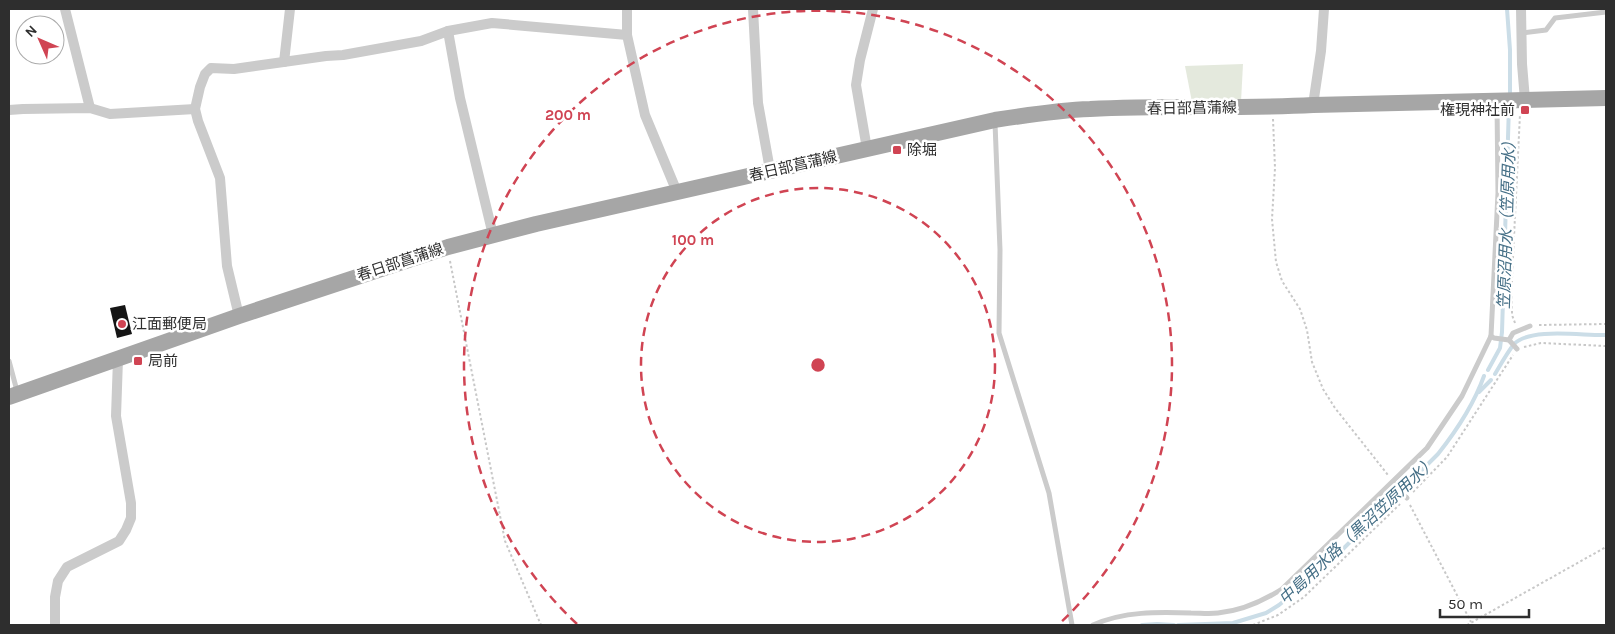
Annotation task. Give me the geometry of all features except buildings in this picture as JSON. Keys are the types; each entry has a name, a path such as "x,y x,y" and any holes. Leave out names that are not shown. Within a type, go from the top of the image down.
{"main road":[{"name":"春日部菖蒲線","path":"13,395 239,316 448,247 770,170 995,120 1045,112 1090,109 1272,107 1313,104 1606,98"}],"street":[{"path":"65,9 90,108"},
{"path":"284,62 290,9"},
{"path":"627,9 627,35 645,115 677,192"},
{"path":"753,9 758,103 770,170"},
{"path":"867,149 856,85 860,60 873,9"},
{"path":"1313,104 1321,51 1324,9"},
{"path":"1521,9 1523,100"},
{"path":"239,316 227,266 220,178 195,109 205,74 211,68 234,69 343,55 421,41 448,31 492,23 627,35"},
{"path":"448,31 460,98 492,235"},
{"path":"9,110 90,108 110,114 195,109"},
{"path":"55,625 55,597 58,581 62,574 67,567 119,541 131,518 131,503 116,416 118,359"}],"lane":[{"path":"1522,33 1546,30 1555,18 1606,12"},
{"path":"1093,625 1112,618 1132,614 1218,613 1243,608 1266,599 1282,589 1395,485 1427,448 1462,396 1493,337 1498,193 1497,101"},
{"path":"995,120 1000,250 999,333 1049,493 1072,625"},
{"path":"1508,340 1513,333 1530,326"},
{"path":"1493,337 1508,340 1516,348"},
{"path":"9,361 13,395"},
{"path":"1395,485 1406,497"}],"path":[{"path":"1520,329 1512,315 1512,278 1523,100"},
{"path":"1272,107 1275,168 1272,219 1276,262 1282,281 1300,309 1307,330 1312,362 1323,389 1334,408 1395,485"},
{"path":"448,247 505,541 541,625"},
{"path":"1530,326 1606,324"},
{"path":"1516,348 1541,343 1606,346"},
{"path":"1406,497 1471,622"},
{"path":"1467,625 1606,547"}],"shaded area":[{"path":"1243,64 1241,102 1192,102 1185,66"}],"waterway":[{"name":"笠原沼用水（笠原用水）","path":"1507,9 1510,50 1510,96"},
{"name":"笠原沼用水（笠原用水）","path":"1488,370 1500,348 1502,332 1509,105"},
{"path":"1495,374 1514,344 1522,339 1545,334 1606,335"},
{"name":"中島用水路（黒沼笠原用水）","path":"1178,625 1233,623 1266,613 1279,605 1323,569 1438,454 1464,417 1484,376"},
{"path":"1479,392 1491,380"},
{"name":"中島用水路（黒沼笠原用水）","path":"1142,625 1174,625"}],"place":[{"name":"権現神社前","path":"1525,110"},
{"name":"除堀","path":"897,150"},
{"name":"江面郵便局","path":"122,324"},
{"name":"局前","path":"138,361"}]}
